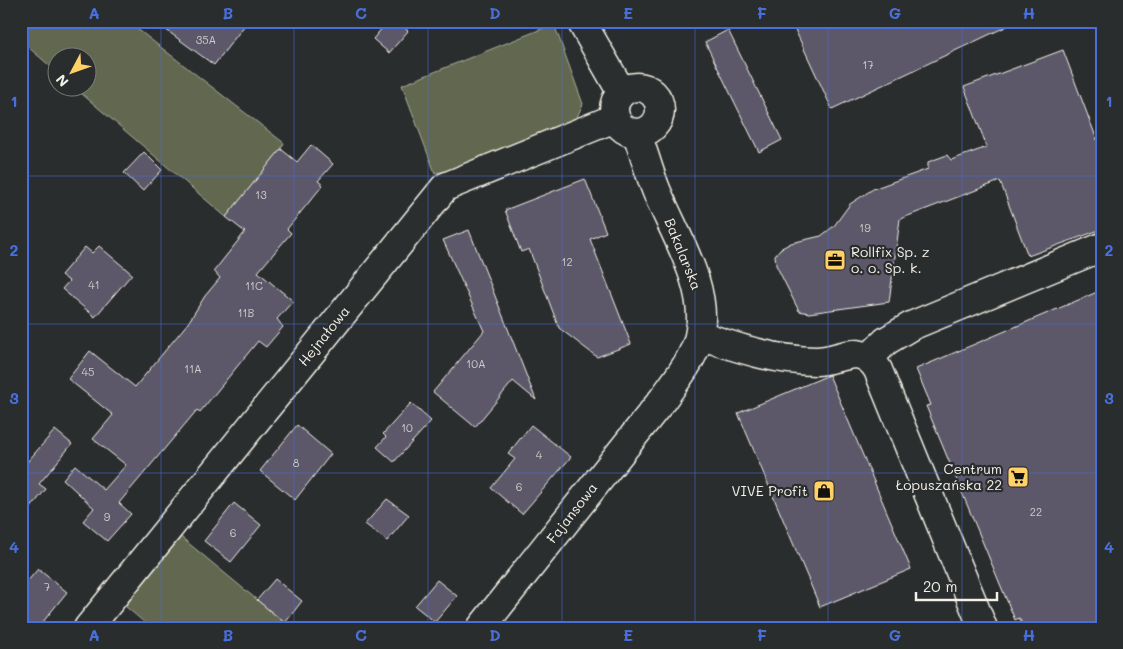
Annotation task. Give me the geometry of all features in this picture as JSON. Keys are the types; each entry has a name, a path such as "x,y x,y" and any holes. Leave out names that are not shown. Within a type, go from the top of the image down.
{"street":[{"path":"581,21 622,92"},
{"path":"640,87 648,90 659,103 658,120 654,127 637,134 620,127 615,118 614,109 616,100 622,92 630,88 640,87"},
{"name":"Hejnałowa","path":"88,628 445,187 615,118"},
{"name":"Bakalarska","path":"637,134 656,190 700,292 703,313 700,335 696,346 663,399"},
{"path":"868,358 886,341 911,326 1102,247"},
{"path":"700,335 747,350 795,360 818,361 854,354 868,358 878,370 983,628"},
{"name":"Fajansowa","path":"481,628 663,399"}],"green space":[{"path":"26,21 127,21 284,143 226,217 87,98 98,98 98,48 48,48 48,64 21,41 21,28"},
{"path":"554,24 583,104 576,119 447,171 435,173 402,85"},
{"path":"181,537 285,623 281,628 151,628 125,606"}],"building":[{"path":"154,21 248,21 214,65"},
{"path":"388,21 398,21 408,31 389,53 373,39"},
{"path":"791,21 1018,21 832,109"},
{"path":"728,30 782,140 759,152 705,42"},
{"path":"1063,50 1102,153 1102,229 1028,256 1000,181 900,219 889,302 809,313 799,311 776,265 775,255 780,249 791,243 821,236 834,226 850,204 873,189 928,169 928,162 947,155 951,160 987,147 964,87"},
{"path":"311,145 333,164 318,181 323,185 287,229 291,233 258,272 293,301 277,319 283,327 266,347 258,341 200,412 197,410 119,503 131,514 107,541 83,521 94,508 63,479 75,465 104,490 126,465 93,439 113,415 68,379 90,351 135,387 188,323 205,296 220,278 214,271 245,232 226,217 281,149 297,162"},
{"path":"144,152 162,170 143,191 124,173"},
{"path":"585,179 606,232 590,239 631,344 597,357 559,328 529,249 521,252 505,210"},
{"path":"469,230 536,400 513,381 475,427 433,392 484,331 443,240"},
{"path":"99,246 132,274 95,317 62,289 69,281 61,275 85,247 92,253"},
{"name":"Centrum Łopuszańska 22","path":"1102,290 1102,628 1024,628 1019,618 1015,620 926,406 931,405 916,369"},
{"name":"VIVE Profit","path":"829,375 911,569 820,607 738,413"},
{"path":"411,403 431,421 394,462 377,447 386,437 383,434"},
{"path":"297,425 331,454 295,500 260,471"},
{"path":"531,425 571,457 522,514 491,488 515,459 508,454"},
{"path":"55,430 72,444 39,484 46,489 21,520 21,469"},
{"path":"387,499 409,515 387,541 365,524"},
{"path":"234,503 261,525 231,562 204,541"},
{"path":"38,569 67,592 38,628 21,628 21,589"},
{"path":"275,579 302,601 285,623 257,600"},
{"path":"437,580 457,596 435,622 415,606"}],"place":[{"name":"Rollfix Sp. z o. o. Sp. k.","path":"835,260"},
{"name":"Centrum Łopuszańska 22","path":"1018,477"},
{"name":"VIVE Profit","path":"824,491"}]}
